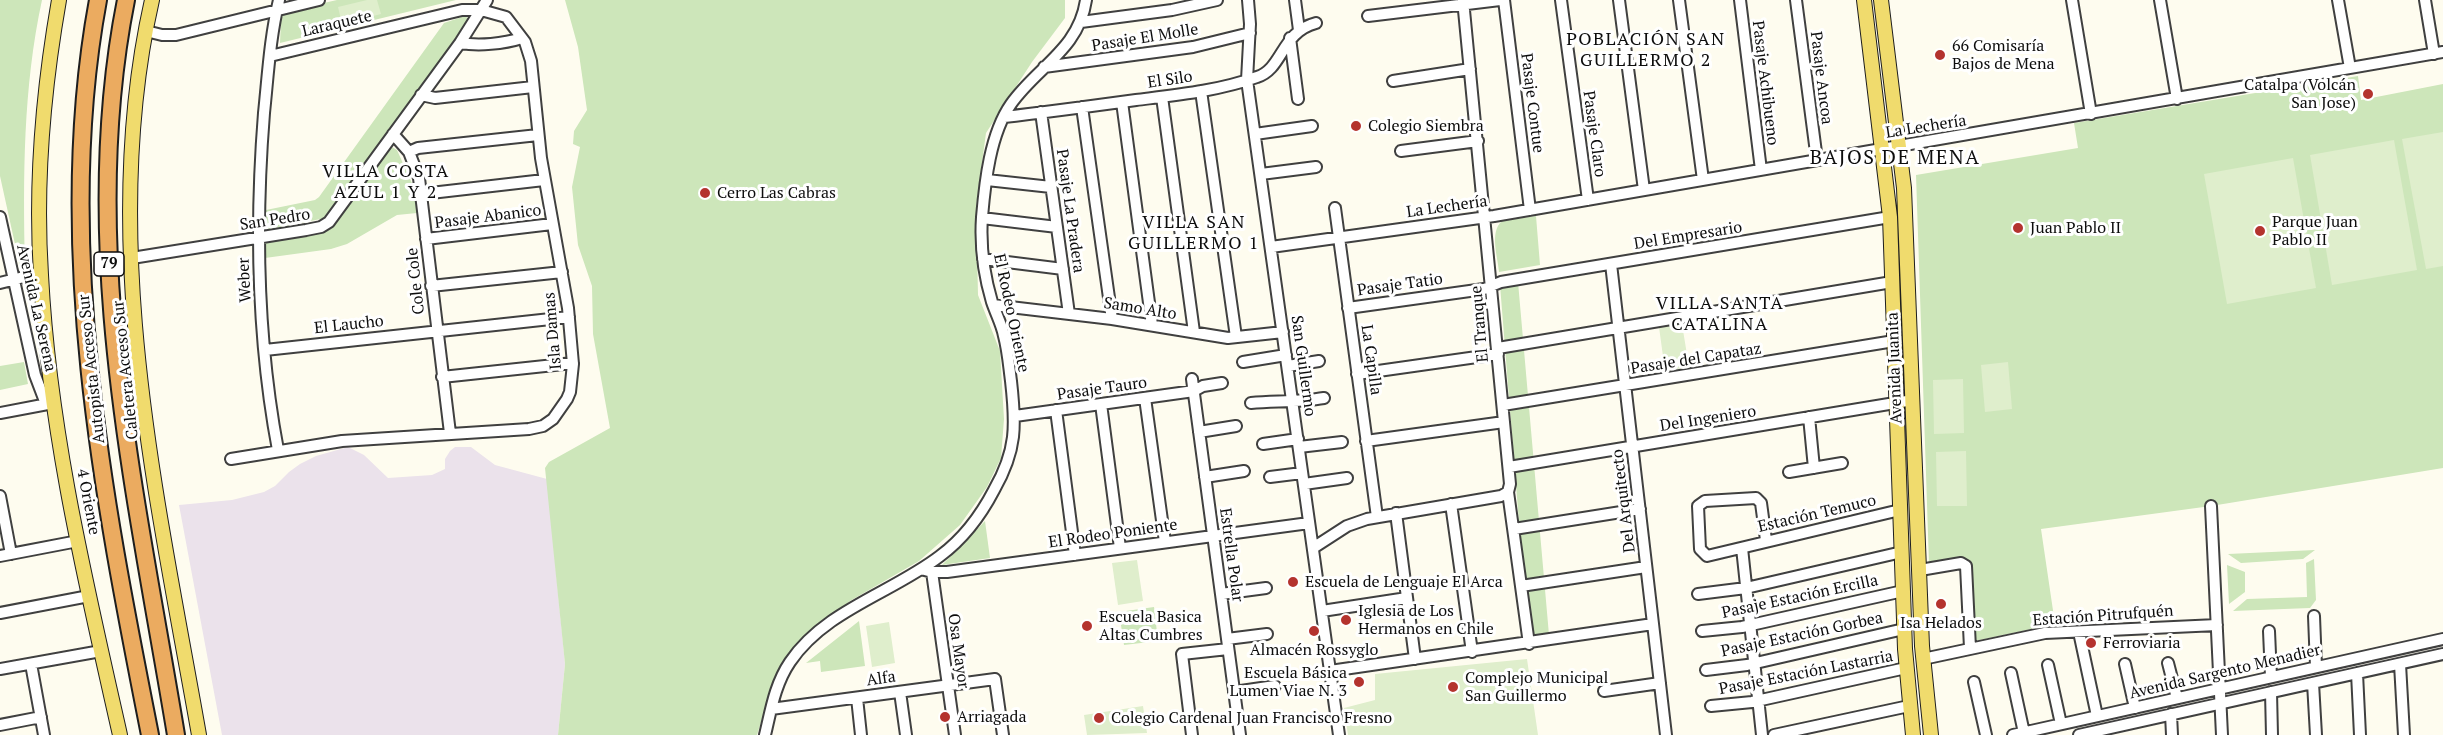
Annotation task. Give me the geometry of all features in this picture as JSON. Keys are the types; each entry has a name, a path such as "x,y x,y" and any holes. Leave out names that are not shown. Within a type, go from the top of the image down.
{"highway":[{"name":"Autopista Acceso Sur","path":"98,0 87,62 82,127 80,196 84,304 106,488 150,735"},
{"name":"Autopista Acceso Sur","path":"126,0 117,47 109,122 107,203 110,280 129,460 176,735"}],"main road":[{"path":"40,273 42,124 59,0"},
{"name":"Caletera Acceso Sur","path":"152,0 137,88 131,150 132,258 144,409 200,735"},
{"name":"Avenida Juanita","path":"1864,0 1890,217 1904,629 1913,735"},
{"name":"Avenida Juanita","path":"1881,0 1900,147 1904,199 1923,659 1931,735"},
{"name":"4 Oriente","path":"40,273 50,404 120,735"}],"street":[{"path":"146,31 162,35 176,35 278,5 319,0"},
{"name":"El Rodeo Oriente","path":"765,735 771,709 785,671 810,639 832,621 926,570 959,540 993,493 1011,456 1015,438 1015,416 1005,337 993,305 983,259 982,218 987,180 994,145 1004,117 1016,98 1073,38 1081,22 1086,0"},
{"path":"1081,22 1172,10 1217,0"},
{"name":"San Guillermo","path":"1248,0 1250,33 1247,80 1339,735"},
{"path":"1295,0 1299,30"},
{"path":"1368,16 1463,2 1502,0"},
{"name":"Pasaje Contue","path":"1502,0 1530,210"},
{"name":"Pasaje Claro","path":"1562,0 1588,200"},
{"path":"1619,0 1644,190"},
{"path":"1679,0 1703,180"},
{"name":"Pasaje Achibueno","path":"1740,0 1761,170"},
{"name":"Pasaje Ancoa","path":"1796,0 1817,160"},
{"path":"2072,0 2091,114"},
{"path":"2160,0 2177,99"},
{"path":"2338,0 2350,68"},
{"path":"2425,0 2438,53"},
{"name":"El Tranque","path":"1463,2 1509,467 1508,492 1529,644"},
{"name":"Weber","path":"278,5 270,56 260,165 257,238 265,350 278,450"},
{"name":"Isla Damas","path":"231,459 342,441 514,431 543,426 553,419 567,399 570,392 573,363 569,317 544,180 531,61 522,38 506,17 484,5"},
{"name":"San Pedro","path":"132,258 321,228 329,222 460,43 484,5"},
{"name":"Laraquete","path":"270,56 484,5"},
{"name":"El Silo","path":"1004,117 1201,91 1262,76 1290,38 1299,30 1316,23"},
{"name":"Pasaje El Molle","path":"1044,67 1184,48 1250,33"},
{"path":"460,43 470,45 522,38"},
{"path":"1290,38 1299,99"},
{"name":"La Lechería","path":"1271,247 1485,218 2438,53"},
{"path":"1392,81 1470,69"},
{"path":"421,96 435,98 533,87"},
{"path":"1201,91 1236,338"},
{"path":"1162,97 1194,332"},
{"path":"1122,102 1152,326"},
{"path":"1082,107 1112,319"},
{"name":"Pasaje La Pradera","path":"1041,112 1069,314"},
{"path":"1255,134 1312,126"},
{"name":"Cole Cole","path":"393,134 409,152 419,178 450,433"},
{"path":"409,152 418,148 538,135"},
{"path":"1401,152 1478,141"},
{"path":"1261,174 1316,167"},
{"path":"422,194 544,180"},
{"path":"987,180 1052,187"},
{"name":"La Capilla","path":"1335,208 1377,517"},
{"name":"Avenida La Serena","path":"0,217 35,375 50,404"},
{"name":"Del Empresario","path":"1492,285 1890,217"},
{"path":"982,218 1057,228"},
{"name":"Pasaje Abanico","path":"426,239 552,224"},
{"path":"983,259 1063,269"},
{"name":"Del Arquitecto","path":"1611,264 1666,735"},
{"path":"431,286 562,272"},
{"path":"0,283 40,273"},
{"path":"1357,374 1892,282"},
{"name":"Pasaje Tatio","path":"1348,308 1484,289 1492,285"},
{"name":"Samo Alto","path":"993,305 1112,319 1236,338 1283,332"},
{"name":"El Laucho","path":"265,350 569,317"},
{"name":"Pasaje del Capataz","path":"1503,405 1894,341"},
{"path":"1243,362 1319,361"},
{"path":"442,377 573,363"},
{"name":"Estrella Polar","path":"1192,379 1240,735"},
{"name":"Pasaje Tauro","path":"1015,416 1194,391 1203,386 1222,383"},
{"path":"1145,398 1165,542"},
{"path":"1251,403 1303,402 1324,398"},
{"name":"Del Ingeniero","path":"1509,467 1913,400"},
{"path":"0,413 50,404"},
{"path":"1101,404 1120,548"},
{"path":"1056,410 1075,555"},
{"path":"1809,417 1814,468"},
{"path":"1366,441 1504,422"},
{"path":"1199,432 1236,426"},
{"path":"1263,444 1342,442"},
{"path":"1789,472 1842,463"},
{"path":"1205,477 1244,471"},
{"path":"1270,477 1347,478"},
{"path":"1313,548 1347,526 1377,517 1501,496 1508,492"},
{"path":"0,496 5,555 78,541"},
{"name":"Estación Temuco","path":"1766,540 1758,499 1752,497 1700,503 1697,509 1700,549 1702,554 1710,556 1766,540 1900,510"},
{"path":"1451,504 1472,652"},
{"path":"2211,506 2222,735"},
{"path":"1514,529 1640,509"},
{"path":"1396,513 1414,659"},
{"name":"El Rodeo Poniente","path":"926,570 946,572 1309,522"},
{"name":"Estación Temuco","path":"1743,548 1762,735"},
{"path":"1698,594 1746,588 1902,552"},
{"path":"1920,570 1961,563 1966,566 1970,648"},
{"path":"1521,586 1646,567"},
{"name":"Osa Mayor","path":"926,570 955,735"},
{"path":"1221,594 1266,588"},
{"name":"Pasaje Estación Ercilla","path":"1702,631 1750,625 1903,591"},
{"path":"0,613 89,596"},
{"path":"1322,610 1407,598"},
{"path":"2314,616 2316,667"},
{"path":"1330,671 1529,644 1653,624"},
{"name":"Estación Pitrufquén","path":"1923,659 2028,636 2217,625"},
{"name":"Pasaje Estación Gorbea","path":"1706,670 1754,663 1904,629"},
{"path":"2269,631 2271,677"},
{"path":"2079,632 2097,716"},
{"path":"1192,735 1182,654 1267,634"},
{"name":"Avenida Sargento Menadier","path":"2019,734 2443,639"},
{"path":"0,669 101,651"},
{"name":"Avenida Sargento Menadier","path":"2083,735 2129,729 2171,714 2443,654"},
{"path":"2168,663 2176,698"},
{"path":"2400,663 2404,735"},
{"path":"31,664 44,735"},
{"path":"2125,664 2134,708"},
{"path":"2048,665 2061,724"},
{"name":"Pasaje Estación Lastarria","path":"1711,706 1758,700 1906,668"},
{"path":"2011,673 2019,734"},
{"path":"2357,673 2360,735"},
{"name":"Alfa","path":"771,709 995,679 1003,735"},
{"path":"1974,682 1986,735"},
{"path":"1604,691 1660,683"},
{"path":"2313,683 2316,735"},
{"path":"1234,692 1275,686"},
{"path":"900,692 906,735"},
{"path":"2271,692 2272,735"},
{"path":"856,698 861,735"},
{"path":"1774,735 1909,706"},
{"path":"2171,714 2172,735"},
{"path":"0,725 41,717"}],"shaded area":[{"path":"348,447 364,455 388,478 432,475 445,469 445,459 455,447 471,447 495,465 547,479 565,664 558,735 222,735 179,505 232,500 264,492 275,486 300,464 316,456"}],"green space":[{"path":"0,0 42,0 28,99 24,166 25,267 20,267 0,176"},
{"path":"337,0 456,0 280,43 281,20 284,12"},
{"path":"377,0 381,14 342,24 338,7"},
{"path":"565,0 1065,0 1065,18 1032,62 986,133 976,207 978,295 1000,351 1004,419 1001,458 987,487 960,525 919,561 850,601 790,651 769,696 757,735 558,735 565,664 545,468 549,462 610,428 593,334 592,286 578,245 572,187 580,147 573,144 574,131 587,110 578,47"},
{"path":"465,16 469,19 455,40 326,218 269,229 265,227 266,210 315,200 319,197 444,23"},
{"name":"Parque Juan Pablo II","path":"2358,76 2361,100 2443,84 2443,468 2211,506 2041,529 2055,624 1975,641 1971,561 1929,564 1916,175 2078,148 2074,123"},
{"path":"2443,132 2443,266 2426,269 2402,139"},
{"name":"Parque Juan Pablo II","path":"2394,140 2417,270 2332,285 2310,155"},
{"path":"392,147 397,150 415,190 417,213 397,215 347,244 331,249 265,258 262,243 265,241 324,232 336,223"},
{"name":"Parque Juan Pablo II","path":"2293,158 2316,288 2227,304 2204,174"},
{"path":"1536,216 1540,265 1499,272 1495,245 1498,226 1502,221"},
{"path":"1518,282 1549,635 1533,637 1520,535 1500,285"},
{"path":"1682,324 1689,367 1665,371 1659,327"},
{"path":"24,362 28,384 0,390 0,366"},
{"path":"2008,362 2012,409 1985,412 1981,365"},
{"path":"1963,379 1964,433 1934,434 1933,380"},
{"path":"1966,451 1967,506 1937,506 1936,452"},
{"path":"985,521 990,558 942,565"},
{"path":"2315,550 2303,559 2241,563 2228,554"},
{"path":"2314,559 2316,600 2310,608 2233,611 2247,599 2307,597 2306,563"},
{"path":"1137,560 1143,601 1118,605 1112,563"},
{"path":"2227,565 2245,572 2245,592 2229,604"},
{"path":"1154,607 1158,641 1124,645 1119,612"},
{"path":"859,621 865,666 821,672 820,661 806,663"},
{"path":"889,622 895,663 872,667 866,626"},
{"name":"Complejo Municipal San Guillermo","path":"1527,659 1538,735 1348,735 1344,708 1375,700 1375,674"},
{"path":"1143,706 1147,733 1087,735 1084,715"}],"place":[{"name":"66 Comisaría Bajos de Mena","path":"1940,55"},
{"name":"Catalpa (Volcán San Jose)","path":"2368,94"},
{"name":"Colegio Siembra","path":"1356,126"},
{"name":"Cerro Las Cabras","path":"705,193"},
{"name":"Juan Pablo II","path":"2018,228"},
{"name":"Parque Juan Pablo II","path":"2260,231"},
{"name":"Escuela de Lenguaje El Arca","path":"1293,582"},
{"name":"Isa Helados","path":"1941,604"},
{"name":"Iglesia de Los Hermanos en Chile","path":"1346,620"},
{"name":"Escuela Basica Altas Cumbres","path":"1087,626"},
{"name":"Almacén Rossyglo","path":"1314,631"},
{"name":"Ferroviaria","path":"2091,643"},
{"name":"Escuela Básica Lumen Viae N. 3","path":"1359,682"},
{"name":"Complejo Municipal San Guillermo","path":"1453,687"},
{"name":"Arriagada","path":"945,717"},
{"name":"Colegio Cardenal Juan Francisco Fresno","path":"1099,718"}],"district":[{"name":"POBLACIÓN SAN GUILLERMO 2","path":"1646,50"},
{"name":"BAJOS DE MENA","path":"1895,158"},
{"name":"VILLA COSTA AZUL 1 Y 2","path":"386,182"},
{"name":"VILLA SAN GUILLERMO 1","path":"1194,233"},
{"name":"VILLA SANTA CATALINA","path":"1720,314"}]}
